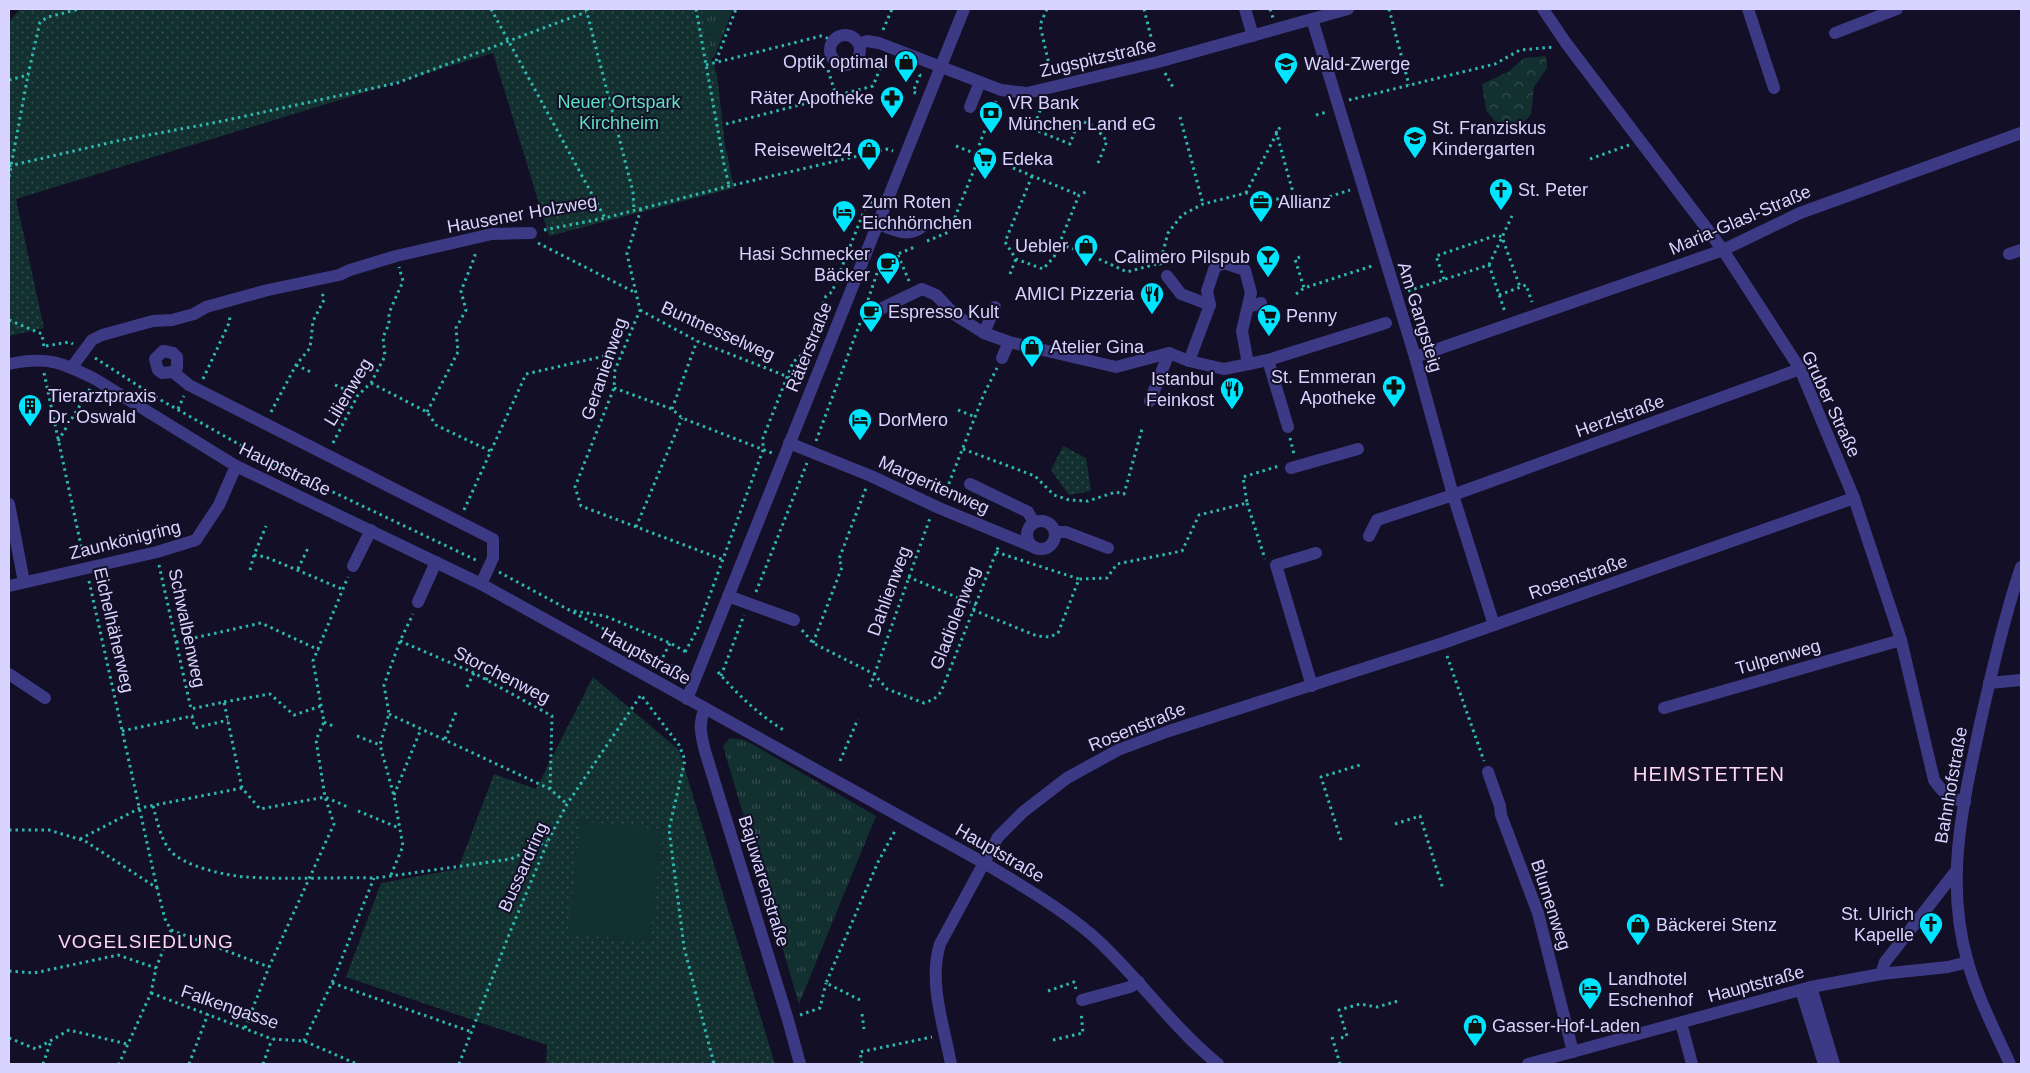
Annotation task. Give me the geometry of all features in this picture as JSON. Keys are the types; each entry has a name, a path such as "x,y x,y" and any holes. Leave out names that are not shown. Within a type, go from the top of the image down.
{"street":[{"name":"Räterstraße","path":"687,699 964,9"},
{"path":"1245,9 1253,36"},
{"name":"Zugspitzstraße","path":"833,40 846,34 854,37 859,44 867,41 879,42 941,68 1001,90 1016,93 1037,91 1158,62 1348,9"},
{"name":"Gruber Straße","path":"1543,9 1566,44 1723,250 1800,369 1854,498 1901,640 1934,780 1947,796 1965,802"},
{"path":"1748,9 1774,88"},
{"path":"1835,33 1896,9"},
{"name":"Am Gangsteig","path":"1312,19 1415,357 1453,495 1494,626"},
{"path":"833,40 830,48 832,58 835,62 845,66 858,59 861,49 859,44"},
{"path":"970,107 980,82"},
{"name":"Maria-Glasl-Straße","path":"1415,357 1723,250 1800,213 2021,133"},
{"path":"878,224 905,234 918,230 924,225"},
{"name":"Hausener Holzweg","path":"72,368 92,340 102,335 153,321 172,320 194,314 206,307 339,275 396,256 492,234 532,233"},
{"path":"2009,254 2021,250"},
{"path":"1189,361 1210,305 1207,291 1215,267 1224,263 1245,270 1251,293 1242,331 1248,364"},
{"path":"1167,276 1181,294 1210,305"},
{"path":"870,314 912,287 936,295 955,315 984,333 1009,342 1116,367 1169,353 1189,361 1224,369 1268,360 1386,323"},
{"path":"1248,307 1261,303"},
{"path":"984,333 995,307"},
{"path":"1002,358 1009,342"},
{"path":"1150,401 1169,353"},
{"name":"Hauptstraße","path":"9,364 32,360 60,362 95,379 236,466 481,584 984,863 1066,914 1093,936 1139,982 1179,1028 1218,1064"},
{"path":"1268,360 1288,427"},
{"name":"Herzlstraße","path":"1369,536 1377,520 1453,495 1800,369"},
{"path":"173,372 199,389 493,539 493,558 481,584"},
{"name":"Margeritenweg","path":"789,443 871,476 936,507 1036,548"},
{"path":"1293,464 1358,449"},
{"name":"Zaunkönigring","path":"9,586 156,552 196,540 219,505 236,466"},
{"path":"970,484 1028,512 1034,523"},
{"name":"Rosenstraße","path":"951,1064 935,978 935,960 940,944 998,837 1023,812 1067,778 1118,750 1169,731 1494,626 1854,498"},
{"path":"9,504 24,582"},
{"path":"1040,520 1049,523 1055,532 1054,540 1049,547 1040,549 1032,545 1027,537 1028,528 1040,520"},
{"path":"353,566 371,530"},
{"path":"1055,532 1066,532 1108,548"},
{"path":"1312,686 1271,565 1316,553"},
{"path":"418,602 436,562"},
{"name":"Bahnhofstraße","path":"2010,1064 1987,1013 1968,962 1961,926 1956,871 1958,844 1965,802 1989,684 2021,566"},
{"path":"728,596 794,620"},
{"name":"Tulpenweg","path":"1664,708 1901,640"},
{"path":"9,674 45,698"},
{"path":"1989,684 2021,680"},
{"name":"Bajuwarenstraße","path":"705,708 700,719 705,751 800,1064"},
{"name":"Blumenweg","path":"1488,772 1500,806 1501,815 1538,913 1573,1052"},
{"path":"1881,974 1885,962 1956,871"},
{"name":"Hauptstraße","path":"1528,1064 1806,989 1881,974 1948,967 1968,962"},
{"path":"1082,1000 1130,988 1139,982"},
{"path":"1806,989 1824,1064"},
{"path":"1806,989 1834,1064"},
{"path":"1681,1023 1692,1064"}],"path":[{"path":"9,177 40,22 48,16 79,9"},
{"path":"491,9 605,218"},
{"path":"696,9 729,186"},
{"path":"715,62 736,9"},
{"path":"879,42 892,9"},
{"path":"1047,9 1040,25 1054,87"},
{"path":"1144,9 1158,62"},
{"path":"1389,9 1409,85"},
{"path":"10,166 117,141 218,122 397,83 509,42 586,10 633,192 634,210"},
{"path":"706,65 821,36 833,40"},
{"path":"1338,103 1495,64 1520,50 1550,48 1566,44"},
{"path":"726,124 873,86 883,61 892,65"},
{"path":"828,70 836,95"},
{"path":"911,72 920,75 913,92 928,98"},
{"path":"9,80 28,75"},
{"path":"860,269 898,255 949,232 980,155 978,148 1001,90"},
{"path":"1037,91 1041,108 1033,129 1070,144 1079,120 1094,126 1107,141 1098,163"},
{"path":"1180,117 1203,204"},
{"path":"1246,193 1280,127"},
{"path":"1276,132 1294,196 1304,205 1362,186"},
{"path":"1590,159 1641,141"},
{"path":"956,146 984,157"},
{"name":"Hausener Holzweg","path":"532,233 605,218 729,186 888,149 906,154"},
{"path":"1013,168 1079,195 1086,192"},
{"path":"1032,176 1005,242 1016,260 1042,269 1054,258 1079,195"},
{"path":"1099,259 1127,272 1160,263 1168,233 1182,215 1203,204 1246,193 1267,201 1294,196"},
{"path":"571,610 605,616 686,652 697,630 723,560 763,450 762,438 793,362 802,354 826,296 832,292 868,201 884,208"},
{"name":"Geranienweg","path":"636,527 581,506 576,487 614,388 615,370 640,310 627,254 641,209"},
{"path":"1509,324 1489,265 1512,216"},
{"path":"532,233 535,242 636,293"},
{"path":"1444,279 1436,256 1497,234 1502,237 1520,287"},
{"path":"427,412 458,352 456,328 466,310 461,291 475,256 471,240"},
{"path":"1060,244 1073,249"},
{"path":"898,255 912,287"},
{"name":"Lilienweg","path":"328,455 358,395 371,383 385,356 383,337 389,324 389,313 402,281 396,256"},
{"path":"1300,257 1295,259 1304,288"},
{"path":"1010,274 1016,260"},
{"path":"1296,294 1304,288 1385,262"},
{"path":"1395,295 1489,265"},
{"path":"265,423 296,365 310,348 313,321 324,300 320,279"},
{"path":"1499,295 1526,285 1537,314"},
{"path":"199,389 230,321 226,302"},
{"name":"Buntnesselweg","path":"640,310 697,341 812,387"},
{"path":"9,320 42,334 44,346 69,342 159,399 272,462 490,567 606,630 641,654 676,667 695,680"},
{"path":"672,409 697,341"},
{"path":"458,522 526,374 622,352"},
{"name":"Dahlienweg","path":"870,687 908,578 936,507 963,449 984,394 1002,358"},
{"path":"296,365 312,372"},
{"path":"58,442 95,379"},
{"name":"Eichelhäherweg","path":"44,380 157,888 165,919 171,930"},
{"path":"371,383 427,412 436,425 490,451"},
{"path":"335,384 358,395"},
{"path":"614,388 672,409 682,418 784,458"},
{"path":"958,410 975,417"},
{"path":"682,418 636,527 740,566"},
{"path":"1288,427 1293,464"},
{"path":"963,449 1035,476 1054,495 1069,500 1088,501 1116,492 1124,494 1142,429"},
{"path":"1271,565 1247,503 1243,477 1277,467"},
{"path":"813,643 842,567 839,559 871,476"},
{"path":"996,552 1079,579 1107,578 1117,564 1182,552 1199,515 1247,503"},
{"path":"250,570 266,526"},
{"name":"Gladiolenweg","path":"874,674 887,689 924,703 934,699 941,692 1003,535"},
{"path":"298,569 309,546"},
{"name":"Schwalbenweg","path":"156,552 191,709 224,702 242,788"},
{"path":"254,555 266,557 298,569 342,589"},
{"path":"245,1028 334,824 326,797 316,740 324,722 314,661 353,566"},
{"path":"908,578 976,604"},
{"path":"973,610 1037,636 1050,637 1058,633 1079,579"},
{"path":"391,876 403,846 394,796 380,745 389,714 384,685 418,602"},
{"path":"794,620 813,643 874,674"},
{"path":"176,642 262,623 319,650"},
{"name":"Storchenweg","path":"400,642 474,673 552,716 550,788"},
{"path":"1443,643 1488,772"},
{"path":"660,662 670,644"},
{"path":"726,662 719,674 735,692 785,731"},
{"path":"486,680 494,666"},
{"path":"467,687 474,673"},
{"path":"224,702 270,694 294,714 321,706"},
{"name":"Bussardring","path":"459,1064 548,841 568,804 641,695 680,745 685,760 669,829 684,947 714,1064"},
{"path":"191,709 194,728 228,720"},
{"path":"445,739 457,710"},
{"path":"389,714 550,788 568,804"},
{"path":"122,731 192,716"},
{"path":"840,760 858,719"},
{"path":"324,722 333,726"},
{"path":"394,796 422,729"},
{"path":"357,736 380,745"},
{"path":"1341,840 1321,777 1360,765"},
{"path":"79,839 140,808 242,788 260,809 326,797 348,807"},
{"path":"153,806 160,832 170,850 181,859 204,868 246,878 374,878 391,876 511,859 548,841"},
{"path":"358,811 400,828"},
{"path":"1395,824 1420,816 1443,889"},
{"path":"788,1020 820,1008 826,983 878,862 902,818"},
{"path":"9,830 49,830 85,841 157,888"},
{"path":"304,1041 332,982 374,878"},
{"path":"119,1064 150,993 156,968 171,930 270,967"},
{"path":"9,971 34,973 118,955 156,968"},
{"path":"332,982 472,1032"},
{"path":"1048,991 1074,982 1078,998 1082,1000 1079,1002 1083,1034 1053,1040"},
{"path":"826,983 860,1000"},
{"name":"Falkengasse","path":"150,993 272,1039 304,1041 357,1064"},
{"path":"1341,1038 1347,1036 1339,1010 1360,1004 1376,1007 1398,1000"},
{"path":"189,1064 208,1014"},
{"path":"862,1014 864,1029"},
{"path":"9,1038 36,1048 70,1030 127,1044"},
{"path":"862,1064 860,1052 945,1034"},
{"path":"1332,1038 1340,1064"},
{"path":"262,1064 272,1039"},
{"path":"43,1064 51,1041"},
{"path":"866,1044 866,1050"}],"green space":[{"name":"Neuer Ortspark Kirchheim","path":"20,9 702,9 711,57 717,75 725,144 734,188 549,236 493,53 16,199 44,328 9,336 9,22"},
{"path":"702,9 733,9 714,58 711,57"},
{"path":"1546,56 1547,68 1534,87 1531,114 1517,130 1503,131 1486,110 1482,84 1508,72 1524,58"},
{"path":"1063,446 1086,458 1091,491 1069,495 1051,470"},
{"path":"593,677 679,750 775,1064 546,1064 547,1045 346,977 381,883 458,869 494,774 536,789"},
{"path":"730,738 745,740 876,816 799,1004 723,746"},
{"path":"581,821 663,830 650,942 568,933"}],"place":[{"name":"Optik optimal","path":"906,83"},
{"name":"Wald-Zwerge","path":"1286,85"},
{"name":"Räter Apotheke","path":"892,119"},
{"name":"VR Bank München Land eG","path":"991,134"},
{"name":"St. Franziskus Kindergarten","path":"1415,159"},
{"name":"Reisewelt24","path":"869,171"},
{"name":"Edeka","path":"985,180"},
{"name":"St. Peter","path":"1501,211"},
{"name":"Allianz","path":"1261,223"},
{"name":"Zum Roten Eichhörnchen","path":"844,233"},
{"name":"Uebler","path":"1086,267"},
{"name":"Calimero Pilspub","path":"1268,278"},
{"name":"Hasi Schmecker Bäcker","path":"888,285"},
{"name":"AMICI Pizzeria","path":"1152,315"},
{"name":"Espresso Kult","path":"871,333"},
{"name":"Penny","path":"1269,337"},
{"name":"Atelier Gina","path":"1032,368"},
{"name":"St. Emmeran Apotheke","path":"1394,408"},
{"name":"Istanbul Feinkost","path":"1232,410"},
{"name":"Tierarztpraxis Dr. Oswald","path":"30,427"},
{"name":"DorMero","path":"860,441"},
{"name":"St. Ulrich Kapelle","path":"1931,945"},
{"name":"Bäckerei Stenz","path":"1638,946"},
{"name":"Landhotel Eschenhof","path":"1590,1010"},
{"name":"Gasser-Hof-Laden","path":"1475,1047"}],"district":[{"name":"HEIMSTETTEN","path":"1709,774"},
{"name":"VOGELSIEDLUNG","path":"146,941"}]}
